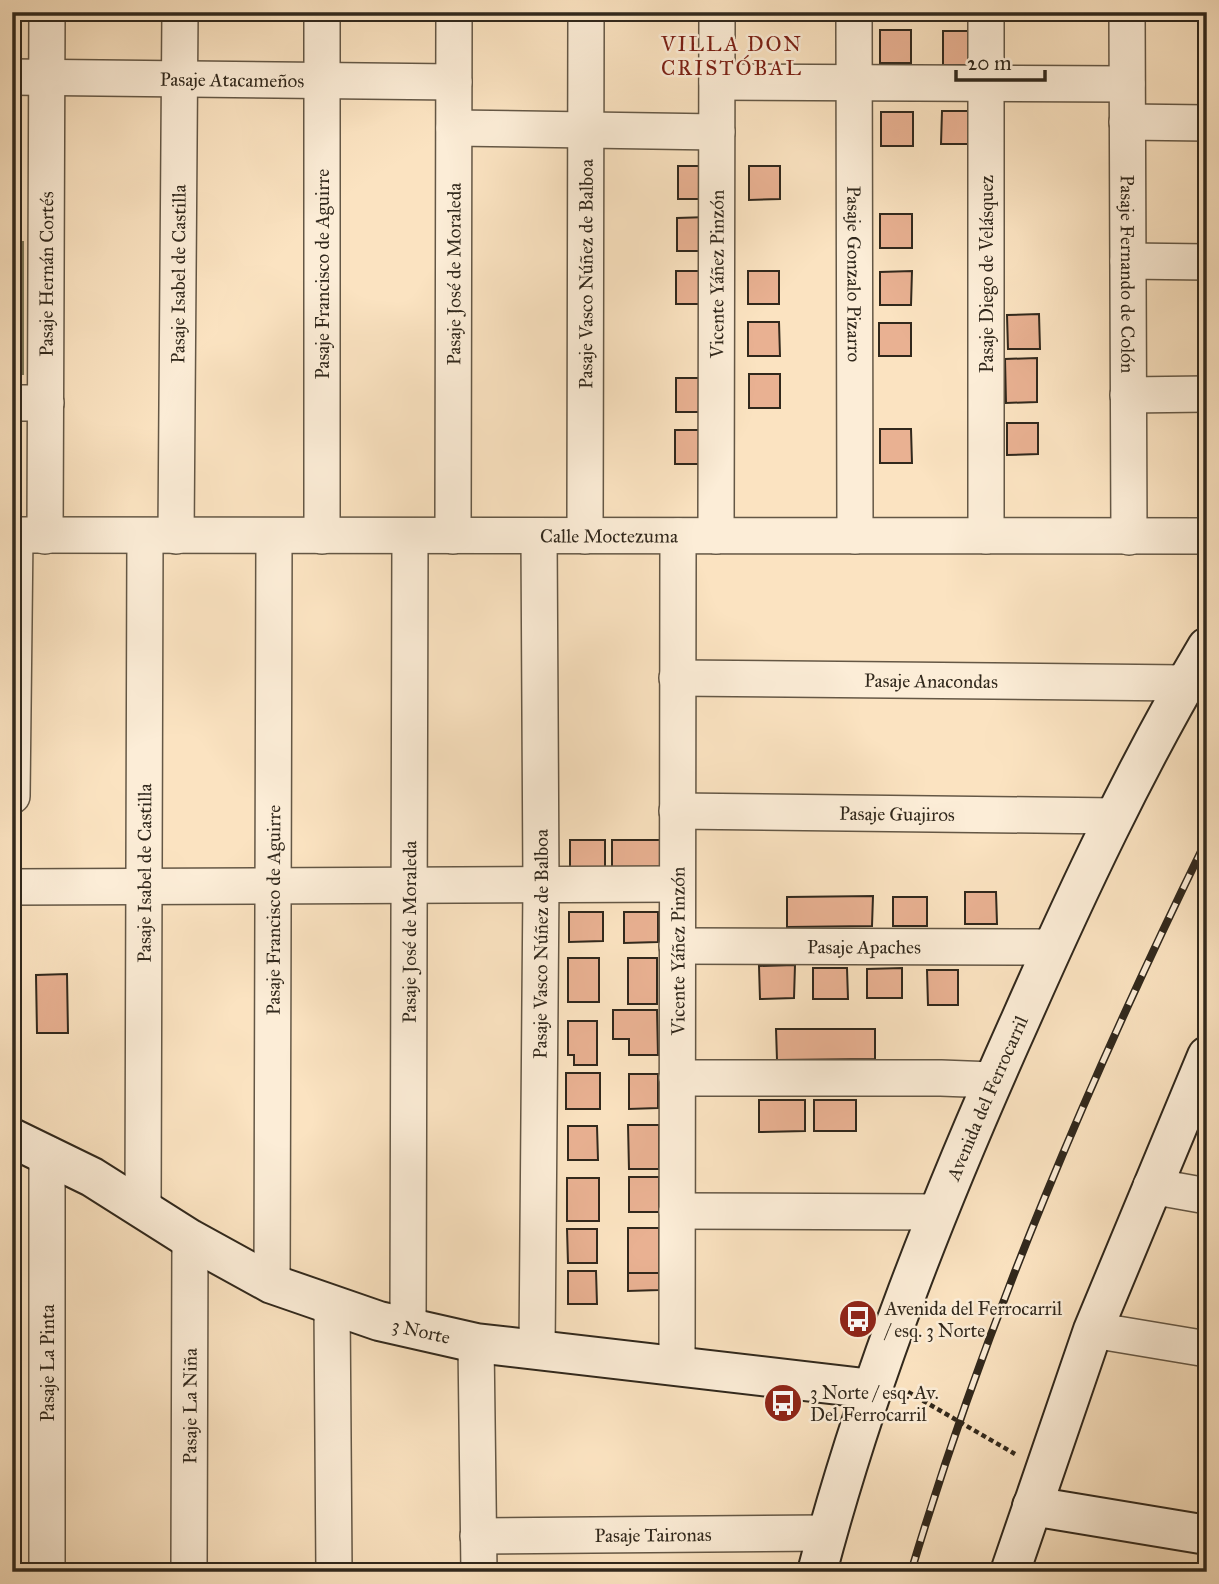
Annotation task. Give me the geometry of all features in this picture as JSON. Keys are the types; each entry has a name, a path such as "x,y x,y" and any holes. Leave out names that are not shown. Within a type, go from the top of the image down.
{"street":[{"name":"Pasaje Hernán Cortés","path":"12,796 13,677 24,536 47,78 47,12"},
{"name":"Pasaje Isabel de Castilla","path":"143,1209 144,887 180,79 180,12"},
{"name":"Pasaje Francisco de Aguirre","path":"321,536 322,12"},
{"name":"Pasaje José de Moraleda","path":"453,536 454,12"},
{"name":"Pasaje Vasco Núñez de Balboa","path":"585,536 586,12"},
{"name":"Vicente Yáñez Pinzón","path":"716,536 717,12"},
{"name":"Pasaje Gonzalo Pizarro","path":"854,12 855,536"},
{"name":"Pasaje Diego de Velásquez","path":"986,12 986,536"},
{"name":"Pasaje Fernando de Colón","path":"1127,12 1129,537"},
{"name":"Pasaje Atacameños","path":"12,77 454,82"},
{"path":"717,82 1127,84"},
{"path":"1127,122 1207,123"},
{"path":"454,128 717,132"},
{"path":"1128,261 1207,262"},
{"path":"1128,395 1207,394"},
{"name":"Calle Moctezuma","path":"24,536 1207,537"},
{"name":"Pasaje Francisco de Aguirre","path":"272,1284 274,536"},
{"name":"Pasaje José de Moraleda","path":"408,1328 410,536"},
{"name":"Pasaje Vasco Núñez de Balboa","path":"537,1350 541,885 539,536"},
{"name":"Vicente Yáñez Pinzón","path":"677,1366 678,536"},
{"name":"Avenida del Ferrocarril","path":"817,1572 827,1532 886,1352 938,1212 993,1080 1116,816 1185,683 1207,647"},
{"name":"Pasaje Anacondas","path":"677,678 1185,683"},
{"name":"Pasaje Guajiros","path":"677,811 1116,816"},
{"path":"12,887 677,884"},
{"name":"Pasaje Apaches","path":"677,946 1053,947"},
{"path":"1010,1572 1093,1330 1207,1056"},
{"path":"677,1078 941,1077 993,1080"},
{"name":"3 Norte","path":"12,1138 92,1177 190,1239 272,1284 332,1306 408,1328 476,1343 873,1389"},
{"name":"Pasaje La Pinta","path":"47,1154 47,1572"},
{"path":"1151,1186 1207,1196"},
{"path":"677,1212 938,1212"},
{"name":"Pasaje La Niña","path":"189,1572 190,1239"},
{"path":"332,1306 334,1572"},
{"path":"1093,1330 1207,1349"},
{"path":"476,1343 479,1572"},
{"path":"1037,1492 1207,1535"},
{"name":"Pasaje Taironas","path":"478,1536 827,1532"}],"path":[{"path":"886,1352 901,1363 901,1384 909,1392 1012,1452 1037,1492"}],"shaded area":[{"path":"12,242 23,242 23,374 12,374"}],"building":[{"path":"880,30 911,30 911,63 880,63"},
{"path":"943,31 974,31 975,65 943,65"},
{"path":"942,111 973,111 973,144 941,144"},
{"path":"881,112 913,112 913,146 881,146"},
{"path":"678,166 709,166 709,199 678,199"},
{"path":"749,166 780,166 780,199 749,200"},
{"path":"880,214 912,214 912,248 880,248"},
{"path":"708,217 709,251 677,251 677,218"},
{"path":"676,271 708,271 708,304 676,304"},
{"path":"748,271 779,271 779,304 748,304"},
{"path":"912,271 911,305 880,305 880,272"},
{"path":"1039,314 1040,349 1008,349 1007,315"},
{"path":"748,322 779,322 780,356 748,356"},
{"path":"879,323 911,323 911,356 879,356"},
{"path":"1037,358 1037,402 1006,403 1005,359"},
{"path":"749,374 780,374 780,408 749,408"},
{"path":"676,378 708,378 708,412 676,412"},
{"path":"1007,423 1038,423 1038,454 1007,455"},
{"path":"880,429 911,429 912,463 880,463"},
{"path":"675,430 706,430 706,464 675,464"},
{"path":"570,840 605,840 605,869 570,869"},
{"path":"612,840 669,840 669,870 612,870"},
{"path":"965,892 996,892 997,924 965,924"},
{"path":"873,896 872,926 787,927 787,897"},
{"path":"893,897 927,897 927,926 893,926"},
{"path":"569,912 603,912 603,941 569,942"},
{"path":"624,912 658,912 658,942 624,943"},
{"path":"568,958 599,958 599,1002 568,1002"},
{"path":"628,958 657,958 657,1004 628,1004"},
{"path":"795,965 794,998 760,999 759,966"},
{"path":"813,968 847,968 848,999 813,999"},
{"path":"902,968 902,998 867,998 867,969"},
{"path":"927,970 958,970 958,1005 928,1005"},
{"path":"67,974 68,1033 37,1033 36,975"},
{"path":"613,1010 657,1010 658,1055 629,1055 629,1039 613,1039"},
{"path":"568,1021 597,1021 597,1065 574,1065 574,1055 568,1055"},
{"path":"776,1029 875,1029 875,1059 777,1060"},
{"path":"566,1073 600,1073 600,1109 566,1109"},
{"path":"629,1074 658,1074 658,1108 629,1109"},
{"path":"759,1100 805,1100 805,1131 759,1132"},
{"path":"814,1100 856,1100 856,1131 814,1131"},
{"path":"628,1125 659,1125 659,1169 629,1169"},
{"path":"568,1126 597,1126 598,1160 568,1160"},
{"path":"629,1177 659,1177 659,1212 629,1212"},
{"path":"567,1178 599,1178 599,1221 567,1221"},
{"path":"628,1228 659,1228 659,1273 628,1273"},
{"path":"567,1229 597,1229 597,1263 568,1263"},
{"path":"568,1271 596,1271 597,1304 568,1304"},
{"path":"628,1273 659,1273 659,1290 628,1291"}],"railway":[{"path":"911,1572 973,1384 1044,1199 1122,1018 1207,839"}],"place":[{"name":"Avenida del Ferrocarril / esq. 3 Norte","path":"858,1319"},
{"name":"3 Norte / esq. Av. Del Ferrocarril","path":"783,1403"}],"district":[{"name":"VILLA DON CRISTÓBAL","path":"732,56"}]}
